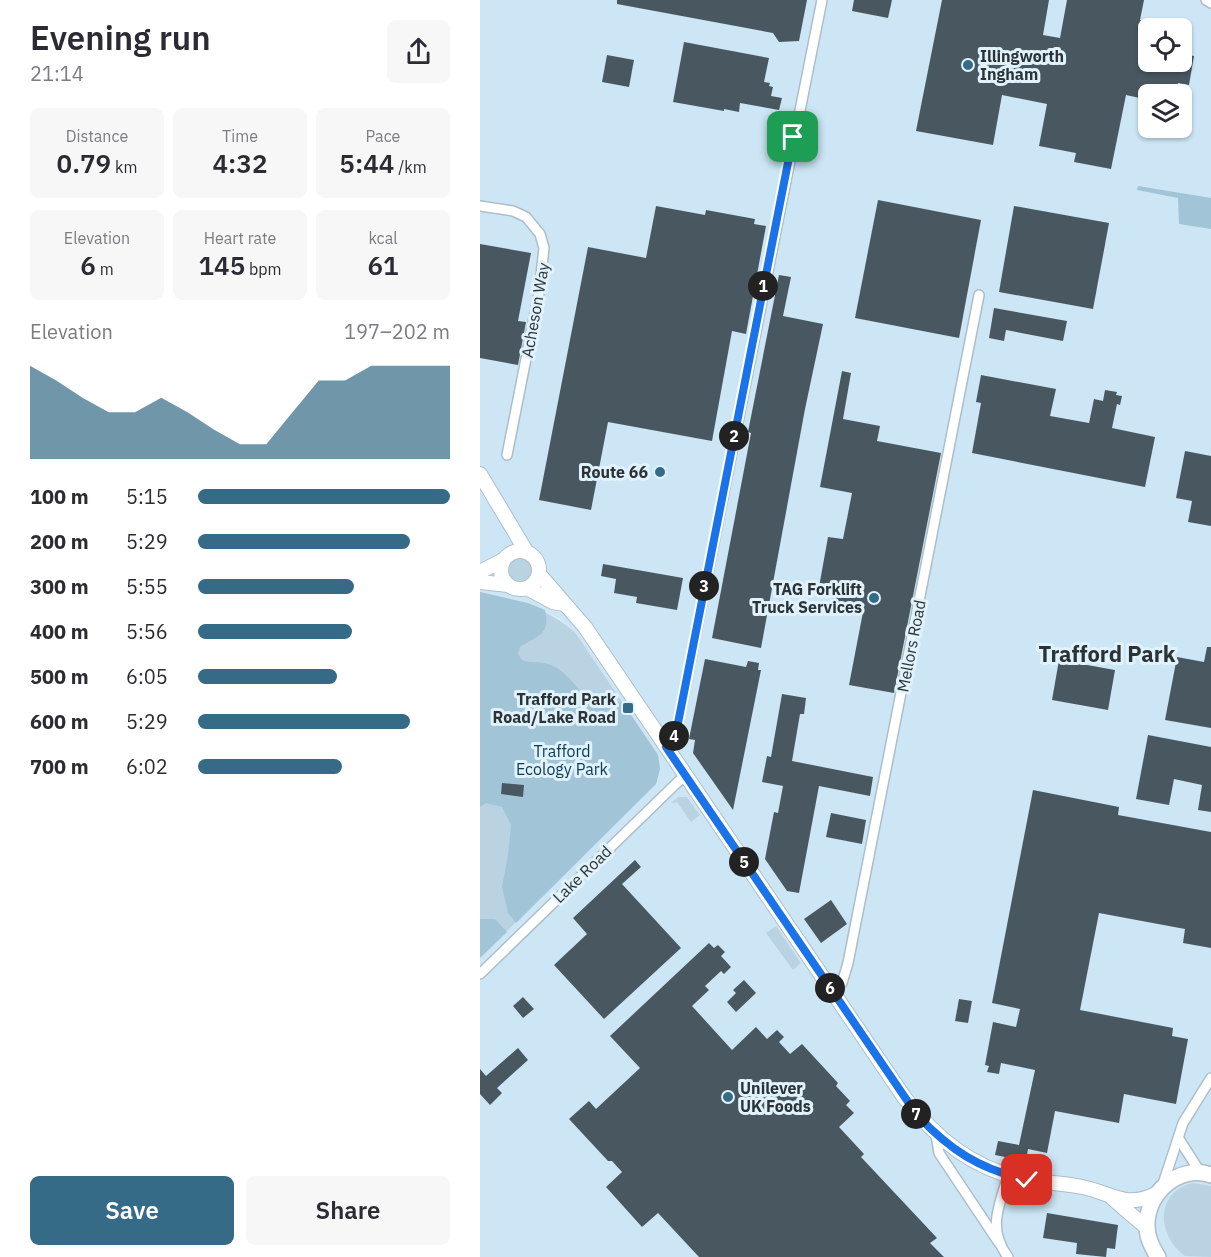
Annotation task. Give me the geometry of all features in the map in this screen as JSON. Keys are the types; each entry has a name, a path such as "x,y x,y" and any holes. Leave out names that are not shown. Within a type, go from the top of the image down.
{"main road":[{"path":"1158,1257 1150,1244 1147,1228 1150,1205 1159,1192 1176,1177 1206,1173"}],"street":[{"path":"666,747 674,736 822,0"},
{"path":"1206,0 1211,3"},
{"name":"Acheson Way","path":"480,206 513,211 526,217 540,234 544,248 539,293 507,455"},
{"name":"Mellors Road","path":"833,992 842,983 848,963 979,295"},
{"path":"480,474 526,551 536,557 539,574 585,627 904,1097 936,1135 966,1158 1008,1176 1083,1187 1110,1196 1136,1201 1159,1192 1188,1114 1211,1078"},
{"path":"508,585 501,573 511,526"},
{"path":"480,572 514,551 526,551"},
{"path":"480,582 508,585 517,589 527,588 533,585 539,574"},
{"path":"527,588 553,602 564,604"},
{"name":"Lake Road","path":"480,974 685,774"},
{"path":"936,1135 939,1153 1008,1257"},
{"path":"1179,1139 1206,1173"},
{"path":"999,1243 996,1234 998,1209 1008,1176"},
{"path":"1110,1196 1147,1228"}],"shaded area":[{"path":"480,0 1211,0 1211,1257 480,1257 480,958 656,784 660,769 658,755 575,632 560,619 528,603 480,592"}],"green space":[{"path":"1138,186 1211,198 1211,229 1179,224 1178,198 1137,190"},
{"path":"520,557 528,561 532,569 528,577 520,581 512,577 508,569 512,561"},
{"name":"Trafford Ecology Park","path":"480,592 542,610 575,632 658,755 660,769 656,784 480,958"},
{"name":"Trafford Ecology Park","path":"480,592 528,603 545,610 544,630 520,647 518,653 521,659 557,668 587,699 602,698 623,703 658,755 660,769 656,784 516,923 508,913 502,887 511,825 502,807 486,803 480,807"},
{"path":"678,797 687,797 700,815 691,822 677,802 671,803"},
{"path":"480,919 495,919 507,932 480,958"},
{"path":"776,926 801,963 793,970 766,933"},
{"path":"1193,1183 1211,1186 1211,1257 1185,1256 1169,1237 1165,1226 1164,1215 1171,1195 1180,1188"}],"building":[{"path":"617,0 807,0 799,41 779,42 773,33 617,4"},
{"path":"854,0 892,0 888,18 852,11"},
{"path":"942,0 1049,0 1043,35 1060,38 1067,0 1144,0 1140,18 1138,18 1138,72 1191,72 1189,84 1138,84 1138,98 1126,95 1111,169 1074,162 1076,153 1039,146 1047,104 1002,95 993,145 916,131"},
{"path":"684,42 769,58 764,82 770,83 769,86 773,87 771,96 782,98 779,110 740,103 739,112 724,109 724,111 673,102"},
{"path":"607,55 634,60 629,87 602,82"},
{"path":"878,200 981,220 959,338 855,318"},
{"path":"656,206 705,215 706,210 755,219 754,224 766,226 746,334 732,331 712,441 608,422 591,510 539,500 588,247 646,258"},
{"path":"1014,206 1109,223 1093,309 999,292"},
{"path":"480,244 531,253 518,321 526,322 518,365 480,358"},
{"path":"779,275 791,277 783,316 823,324 761,648 712,638 751,433 748,432"},
{"path":"994,308 1067,321 1063,341 1006,330 1004,341 989,338"},
{"path":"842,371 851,373 843,419 880,426 877,441 941,453 894,693 849,685 863,612 831,606 834,590 819,587 828,537 843,539 852,493 820,487"},
{"path":"981,375 1056,389 1050,416 1089,423 1094,399 1103,401 1105,390 1117,392 1116,395 1122,396 1120,405 1117,404 1112,428 1155,437 1145,487 972,453 981,403 976,402"},
{"path":"1185,451 1211,456 1211,526 1188,522 1192,501 1176,498"},
{"path":"603,564 683,578 677,610 636,603 637,597 614,593 616,579 601,576"},
{"path":"1207,647 1211,647 1211,728 1165,720 1177,657 1204,662"},
{"path":"705,659 746,667 748,661 759,663 758,670 761,670 733,810 693,753 695,740 689,739"},
{"path":"1059,660 1115,670 1108,710 1052,700"},
{"path":"782,694 806,698 804,714 800,714 792,761 873,777 870,796 819,786 799,893 787,891 765,859 774,812 778,813 783,786 762,782 767,756 771,757"},
{"path":"1148,735 1211,747 1211,812 1198,810 1202,785 1174,779 1169,805 1136,799"},
{"path":"502,783 524,785 523,797 501,794"},
{"path":"1033,790 1119,807 1118,815 1211,832 1211,948 1183,943 1185,929 1099,913 1080,1010 1173,1028 1172,1036 1188,1039 1176,1104 1124,1094 1119,1123 1055,1111 1047,1153 1028,1149 1026,1161 995,1155 998,1141 1019,1145 1035,1070 1001,1063 999,1074 987,1072 989,1066 985,1065 993,1022 1016,1027 1020,1009 992,1003"},
{"path":"831,813 866,820 862,844 826,837"},
{"path":"635,860 641,867 622,884 681,948 604,1019 554,965 587,934 573,918"},
{"path":"831,900 847,924 821,943 804,919"},
{"name":"Unilever UK Foods","path":"709,943 714,948 718,945 725,952 721,956 731,967 724,974 721,971 705,986 709,990 692,1006 732,1050 756,1027 767,1039 777,1030 784,1037 779,1042 790,1054 802,1044 838,1083 836,1086 850,1101 846,1105 854,1113 839,1127 864,1154 861,1157 937,1238 930,1243 944,1257 699,1257 658,1213 642,1227 606,1187 622,1172 612,1161 608,1161 569,1119 589,1101 596,1109 640,1068 610,1036"},
{"path":"744,980 756,993 736,1012 727,1002 736,993 733,990"},
{"path":"523,997 534,1009 523,1018 513,1006"},
{"path":"959,999 972,1001 968,1023 955,1021"},
{"path":"518,1048 528,1060 497,1088 502,1093 490,1105 480,1094 480,1069 486,1076"},
{"path":"1047,1213 1118,1225 1115,1249 1107,1248 1106,1257 1076,1254 1077,1243 1043,1238"}],"place":[{"name":"Illingworth Ingham","path":"968,65"},
{"name":"Route 66","path":"660,472"},
{"name":"TAG Forklift Truck Services","path":"874,598"},
{"name":"Trafford Park Road/Lake Road","path":"628,708"},
{"name":"Unilever UK Foods","path":"728,1097"}],"district":[{"name":"Trafford Park","path":"1107,653"}],"route":[{"path":"793,137 678,723 672,742 666,747 917,1115 936,1135 966,1158 1008,1176 1027,1180"}]}
